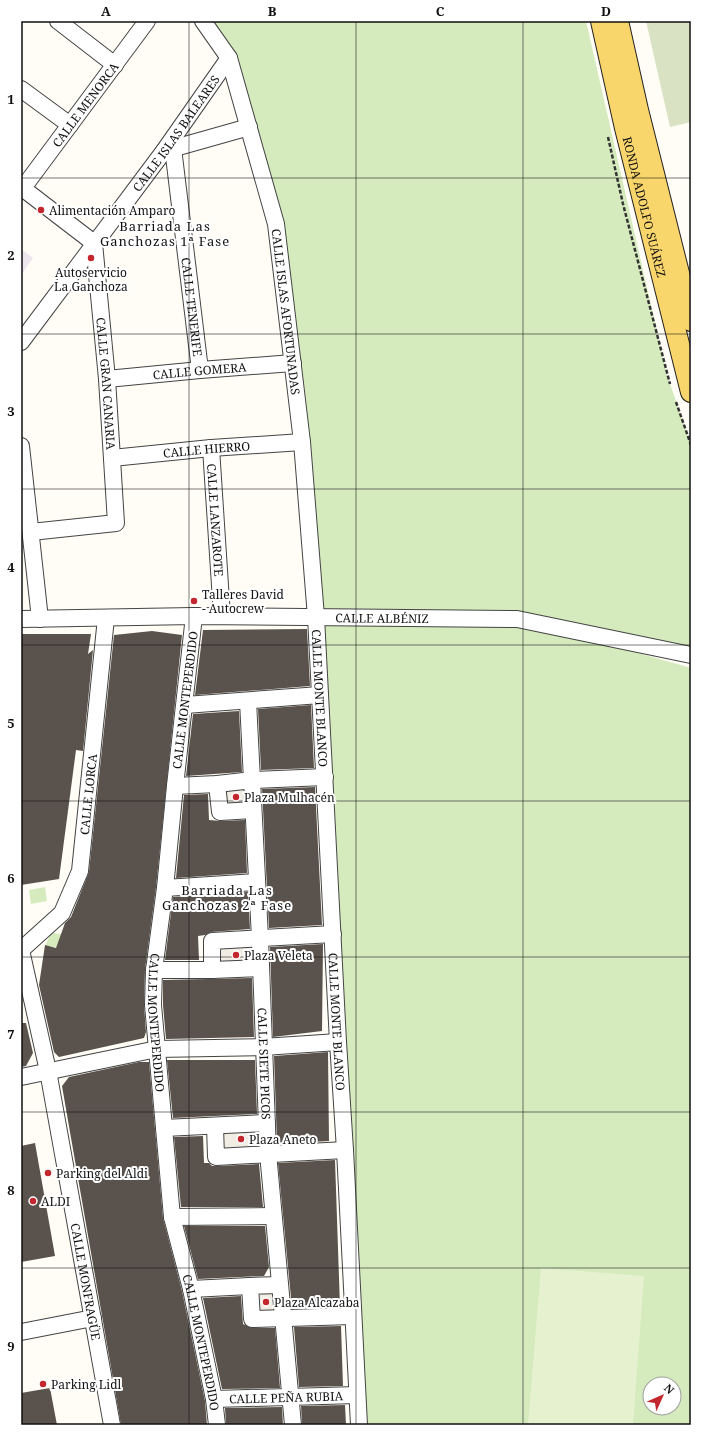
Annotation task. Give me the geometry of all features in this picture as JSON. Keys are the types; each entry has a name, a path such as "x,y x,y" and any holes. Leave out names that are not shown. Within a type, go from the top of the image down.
{"main road":[{"name":"RONDA ADOLFO SUÁREZ","path":"601,21 627,136 691,392"},
{"name":"RONDA ADOLFO SUÁREZ","path":"618,21 638,110 691,321"}],"street":[{"path":"58,21 115,65"},
{"name":"CALLE MENORCA","path":"22,188 147,21"},
{"name":"CALLE ISLAS AFORTUNADAS","path":"203,21 229,58 276,224 302,442 316,617"},
{"name":"CALLE ISLAS BALEARES","path":"21,342 94,243 168,149 229,58"},
{"path":"21,89 70,125"},
{"path":"168,149 249,127"},
{"name":"CALLE TENERIFE","path":"168,149 200,370"},
{"path":"22,188 94,243"},
{"name":"CALLE GRAN CANARIA","path":"31,532 116,523 107,379 94,243"},
{"name":"CALLE GOMERA","path":"107,379 293,363"},
{"name":"CALLE HIERRO","path":"112,458 211,448 302,442"},
{"path":"21,446 40,619"},
{"name":"CALLE LANZAROTE","path":"211,448 222,616"},
{"name":"CALLE MONTEPERDIDO","path":"194,616 165,888 154,970 153,1005 172,1217 191,1289 214,1399 217,1425"},
{"name":"CALLE ALBÉNIZ","path":"21,619 222,616 517,619 691,655"},
{"name":"CALLE MONTE BLANCO","path":"316,617 359,1425"},
{"name":"CALLE LORCA","path":"21,950 62,913 80,871 106,618"},
{"path":"185,704 320,695"},
{"name":"CALLE SIETE PICOS","path":"248,700 253,780 252,810 260,938 266,1123 293,1425"},
{"path":"175,786 217,784 253,780 324,778"},
{"path":"217,784 220,812 252,810"},
{"path":"165,888 256,882"},
{"path":"212,970 212,940 333,934"},
{"name":"CALLE MONFRAGÜE","path":"21,950 48,1071 112,1425"},
{"path":"154,970 260,968"},
{"path":"21,1077 157,1049 338,1042"},
{"path":"164,1128 266,1123"},
{"path":"215,1126 216,1157 345,1150"},
{"path":"172,1217 274,1216"},
{"path":"191,1289 280,1285"},
{"path":"250,1286 252,1319 353,1316"},
{"path":"21,1332 93,1318"},
{"name":"CALLE PEÑA RUBIA","path":"214,1399 357,1395"}],"shaded area":[{"path":"21,249 33,258 21,275"},
{"name":"Plaza Mulhacén","path":"253,780 253,810 220,812 217,784"},
{"name":"Plaza Veleta","path":"260,938 260,968 212,970 212,941"},
{"name":"Plaza Aneto","path":"267,1123 268,1153 216,1157 215,1126"},
{"name":"Plaza Alcazaba","path":"280,1285 283,1317 252,1319 250,1286"}],"green space":[{"path":"203,21 586,21 667,375 691,445 691,655 525,621 691,668 691,1425 359,1425 320,695 276,224 229,58"},
{"path":"646,21 691,21 691,122 670,127"},
{"path":"45,887 47,901 31,904 29,890"},
{"path":"51,933 112,939 111,952 45,946"},
{"path":"541,1268 644,1276 633,1425 528,1425"}],"building":[{"path":"307,629 310,686 195,695 203,630"},
{"path":"152,631 182,635 156,887 145,969 144,1005 146,1032 144,1038 59,1057 54,1052 39,985 45,945 56,948 65,923 71,917 89,872 114,635"},
{"path":"21,634 91,634 88,654 93,650 83,751 76,750 59,879 21,885"},
{"path":"311,705 314,768 261,770 258,709"},
{"path":"239,711 242,772 186,776 193,714"},
{"path":"315,787 322,925 269,928 262,789"},
{"path":"208,794 209,820 245,820 247,873 176,878 184,795"},
{"path":"248,892 250,929 211,932 198,936 199,960 165,960 173,897"},
{"path":"323,944 322,1031 273,1037 270,947"},
{"path":"252,978 254,1037 166,1039 163,1005 163,980"},
{"path":"21,1023 26,1023 33,1053 26,1066 21,1067"},
{"path":"328,1052 329,1141 277,1144 274,1056"},
{"path":"167,1060 255,1060 257,1114 173,1118"},
{"path":"139,1062 149,1062 163,1218 182,1291 205,1401 207,1425 121,1425 62,1086 69,1077"},
{"path":"203,1136 204,1163 209,1163 212,1166 259,1164 263,1207 181,1207 174,1137"},
{"name":"ALDI","path":"35,1143 55,1256 21,1262 21,1146"},
{"path":"335,1160 340,1307 292,1308 278,1163"},
{"path":"184,1226 265,1226 269,1267 264,1276 198,1279"},
{"path":"241,1296 243,1324 252,1328 275,1328 280,1388 222,1389 203,1298"},
{"path":"341,1326 343,1386 299,1387 294,1327"},
{"path":"50,1388 57,1425 21,1425 21,1393"},
{"path":"345,1405 346,1425 302,1425 301,1406"},
{"path":"282,1407 283,1425 226,1425 225,1408"}],"place":[{"name":"Alimentación Amparo","path":"41,210"},
{"name":"Autoservicio La Ganchoza","path":"91,258"},
{"name":"Talleres David - Autocrew","path":"194,601"},
{"name":"Plaza Mulhacén","path":"236,797"},
{"name":"Plaza Veleta","path":"236,955"},
{"name":"Plaza Aneto","path":"241,1139"},
{"name":"Parking del Aldi","path":"48,1173"},
{"name":"ALDI","path":"33,1201"},
{"name":"Plaza Alcazaba","path":"266,1302"},
{"name":"Parking Lidl","path":"43,1384"}],"district":[{"name":"Barriada Las Ganchozas 1ª Fase","path":"165,234"},
{"name":"Barriada Las Ganchozas 2ª Fase","path":"227,898"}]}
